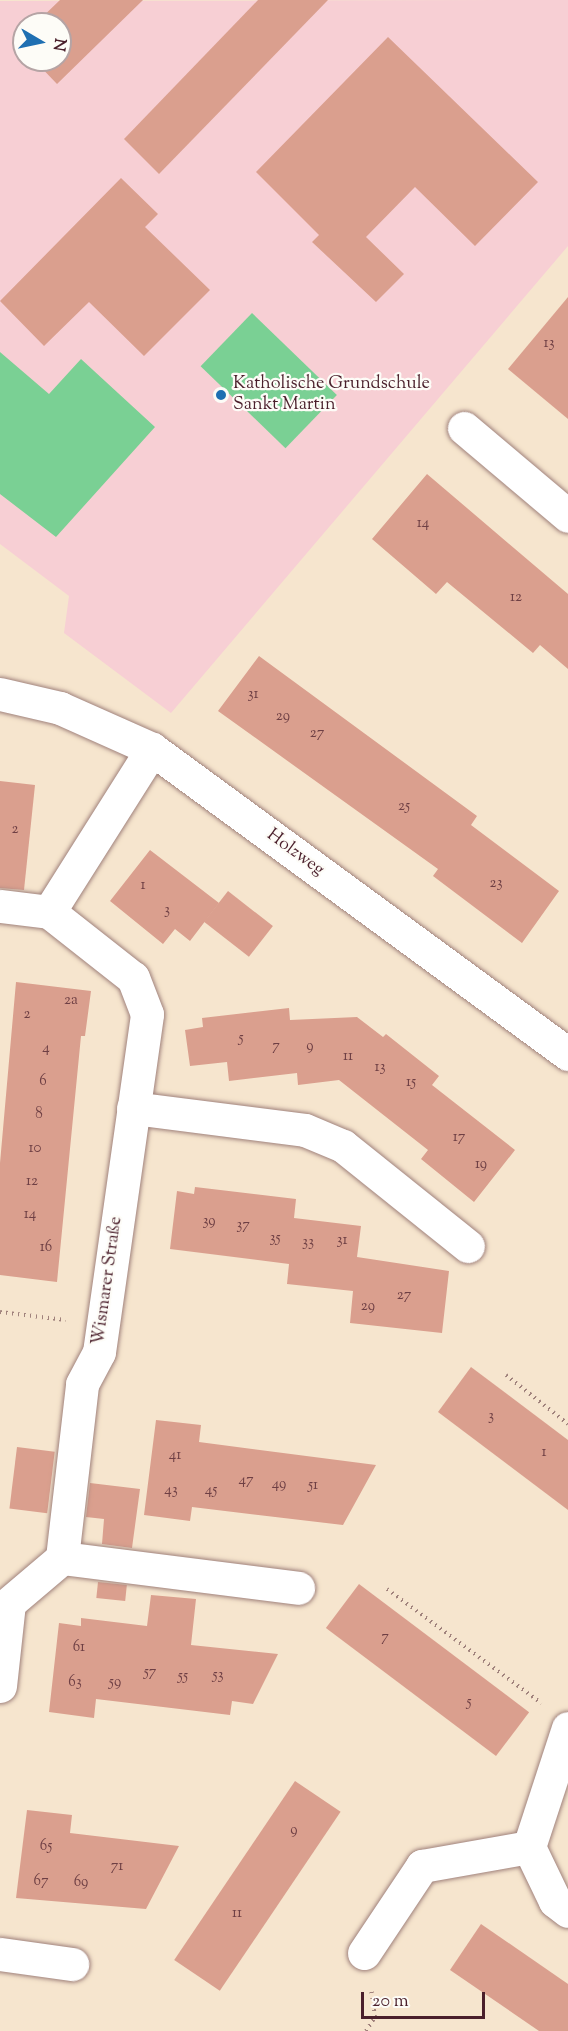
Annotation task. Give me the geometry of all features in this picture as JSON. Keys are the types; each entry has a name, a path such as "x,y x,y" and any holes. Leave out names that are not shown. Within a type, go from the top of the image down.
{"street":[{"path":"464,428 568,516"},
{"name":"Holzweg","path":"0,694 60,708 152,749 568,1054"},
{"path":"0,906 49,912 152,749"},
{"name":"Wismarer Straße","path":"49,912 133,978 142,994 147,1014 99,1352 82,1383 62,1558"},
{"path":"133,1108 305,1130 343,1146 468,1246"},
{"path":"0,1686 9,1603 62,1558 298,1588"},
{"path":"559,1718 529,1847 555,1901 568,1911"},
{"path":"364,1953 422,1866 529,1847"},
{"path":"0,1954 72,1964"}],"path":[{"path":"0,1312 102,1325"},
{"path":"506,1375 568,1424"},
{"path":"387,1589 559,1718"}],"shaded area":[{"name":"Katholische Grundschule Sankt Martin","path":"568,0 568,246 171,713 64,633 69,596 0,544 0,1"}],"green space":[{"path":"252,313 337,395 285,448 201,366"},
{"path":"0,352 49,394 81,359 155,427 56,537 0,494"}],"building":[{"path":"60,0 143,0 72,69 72,12 48,12"},
{"path":"258,0 328,0 159,174 124,139"},
{"path":"388,37 538,182 475,246 415,187 366,237 404,274 376,302 312,242 319,235 256,172"},
{"path":"46,72 69,72 57,84"},
{"path":"121,178 158,214 145,227 210,290 144,356 89,302 44,346 0,301"},
{"path":"568,297 568,419 508,369"},
{"path":"427,474 568,594 568,669 540,645 533,653 447,582 436,594 372,539"},
{"path":"259,656 477,816 471,825 559,891 522,943 433,876 438,869 218,711"},
{"path":"0,781 35,785 24,890 0,888"},
{"path":"150,850 219,903 190,941 175,929 163,944 110,901"},
{"path":"228,891 273,926 249,957 204,922"},
{"path":"16,982 91,991 85,1036 81,1036 57,1282 0,1275 0,1163"},
{"path":"289,1008 290,1020 357,1017 383,1037 386,1034 439,1076 432,1085 515,1150 474,1202 421,1159 428,1150 339,1080 298,1085 297,1073 229,1081 227,1062 190,1066 185,1030 203,1027 202,1018"},
{"path":"195,1187 296,1199 294,1218 361,1226 357,1257 449,1271 442,1333 350,1323 353,1291 287,1284 289,1264 170,1249 177,1191 194,1194"},
{"path":"471,1367 568,1440 568,1510 438,1412"},
{"path":"156,1420 201,1425 199,1442 376,1465 343,1525 192,1507 190,1521 144,1515"},
{"path":"17,1447 55,1452 47,1513 9,1509"},
{"path":"90,1483 140,1489 132,1548 102,1544 104,1519 86,1517"},
{"path":"98,1582 127,1585 125,1601 96,1598"},
{"path":"359,1584 529,1712 496,1756 326,1628"},
{"path":"151,1595 196,1599 191,1645 278,1654 253,1704 232,1701 230,1715 96,1699 94,1718 49,1712 59,1623 81,1626 81,1618 147,1626"},
{"path":"295,1781 341,1812 220,1991 174,1960"},
{"path":"27,1810 72,1815 70,1833 179,1846 146,1909 16,1898"},
{"path":"481,1924 568,1984 568,2031 539,2031 450,1970"}],"place":[{"name":"Katholische Grundschule Sankt Martin","path":"221,395"}]}
